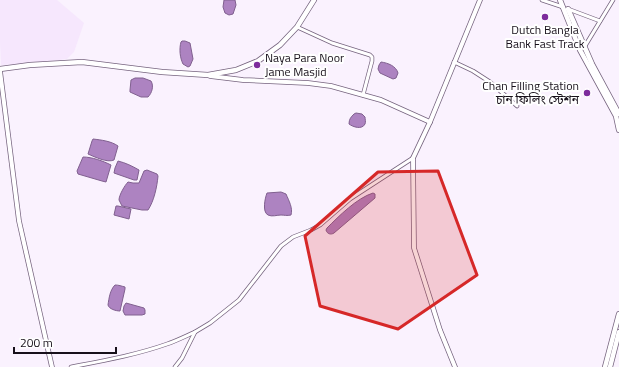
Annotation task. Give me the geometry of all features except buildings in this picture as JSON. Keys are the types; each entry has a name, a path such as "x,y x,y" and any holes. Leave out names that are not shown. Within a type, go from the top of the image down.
{"main road":[{"path":"0,70 30,65 82,62 162,72 208,75 236,70 258,61 280,45 297,27 314,0"},
{"path":"560,0 566,8 592,64 619,114"},
{"path":"564,0 580,50 616,116 619,130"},
{"path":"605,367 619,314"},
{"path":"610,367 619,332"}],"street":[{"path":"455,367 440,330 414,248 413,158 430,122 480,0"},
{"path":"542,0 600,21"},
{"path":"584,47 613,0"},
{"path":"297,27 331,43 370,55 372,57 363,95"},
{"path":"454,62 474,71 490,82 517,106"},
{"path":"0,70 19,221 52,367"},
{"path":"208,75 243,80 308,83 332,86 381,100 430,122"},
{"path":"71,367 150,350 195,332 210,323 239,300 281,246 289,239 320,225 350,199 413,158"},
{"path":"175,367 182,358 195,332"}],"highlighted area":[{"path":"438,171 477,275 398,329 320,306 305,236 378,172"}],"shaded area":[{"path":"0,0 57,0 84,23 74,52 67,59 1,65"},
{"path":"224,0 235,0 236,5 233,14 229,15 225,13 223,7"},
{"path":"182,41 190,43 193,59 188,67 183,64 181,59 180,48"},
{"path":"381,62 389,64 395,68 398,73 396,78 393,79 380,73 378,69"},
{"path":"135,78 143,78 151,81 152,89 151,94 148,97 141,97 130,92 131,80"},
{"path":"356,113 362,114 365,117 364,126 355,127 349,124 350,118"},
{"path":"93,139 103,140 118,146 114,160 105,160 88,154"},
{"path":"83,157 111,165 106,182 78,174 77,171"},
{"path":"118,161 139,170 137,180 114,173"},
{"path":"147,170 157,174 158,176 155,194 148,210 122,206 119,198 125,185 128,182 139,183 144,171"},
{"path":"281,192 286,194 291,207 291,215 268,215 265,211 267,193"},
{"path":"373,193 375,194 375,198 334,233 330,234 327,232 327,228 348,208 367,195"},
{"path":"116,206 131,209 129,219 114,215"},
{"path":"115,285 125,287 120,311 111,309 108,305 109,297"},
{"path":"126,303 144,308 145,314 125,315 123,311"}],"place":[{"name":"Dutch Bangla Bank Fast Track","path":"545,17"},
{"name":"Naya Para Noor Jame Masjid","path":"257,65"},
{"name":"Chan Filling Station চান ফিলিং স্টেশন","path":"587,93"}]}
